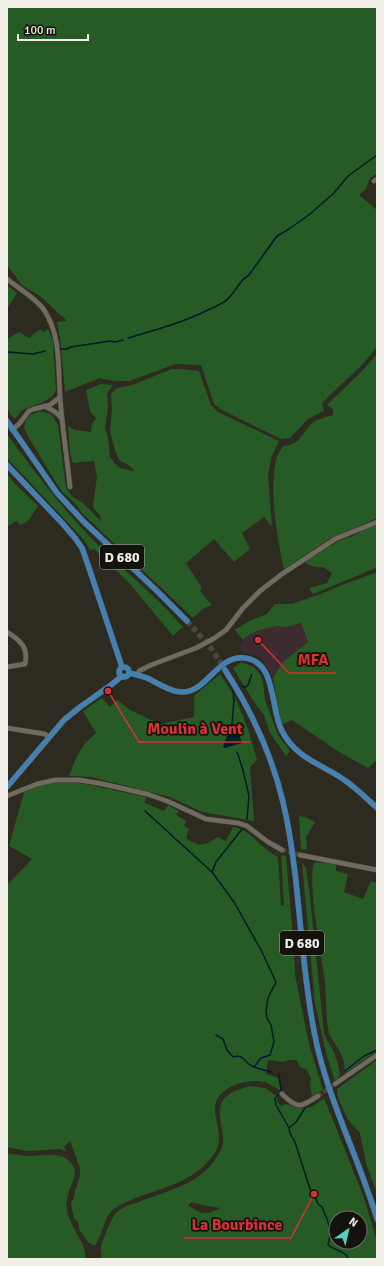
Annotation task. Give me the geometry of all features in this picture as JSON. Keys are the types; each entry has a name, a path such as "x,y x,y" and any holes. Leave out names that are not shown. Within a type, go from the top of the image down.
{"main road":[{"name":"D 680","path":"7,421 57,493 84,522 187,621"},
{"path":"7,465 62,523 82,548 122,667 119,670 122,676"},
{"path":"7,787 64,720 122,676 126,676 129,673 138,675 168,689 184,692 192,690 198,686 227,662 234,658 243,657 260,664 267,674 276,715 281,730 289,742 311,761 344,779 377,808"},
{"path":"122,667 127,667 129,673"},
{"name":"D 680","path":"226,670 256,726 276,776 283,802 295,870 306,980 315,1038 326,1076 377,1219"}],"street":[{"path":"7,279 44,309 51,323 56,342 60,397 70,488"},
{"path":"12,430 29,412 50,404 60,397"},
{"path":"44,406 58,414 63,420"},
{"path":"138,675 139,671 151,665 196,648 213,639 226,630 243,608 260,591 282,574 336,539 377,522"},
{"path":"7,632 20,641 26,650 25,664 7,667"},
{"path":"7,728 45,734 49,737"},
{"path":"7,796 37,784 54,780 79,780 103,784 147,794 167,801 206,819 238,823 247,826 268,842 282,850"},
{"path":"300,855 377,870"},
{"path":"335,1084 377,1055"},
{"path":"282,1094 290,1102 300,1105 304,1105 318,1096"}],"shaded area":[{"path":"301,623 308,642 283,662 273,678 261,658 254,654 242,652 239,645 246,637 259,630 277,626 287,627"}],"green space":[{"path":"7,7 377,7 377,174 370,178 366,189 359,195 377,210 377,347 364,363 322,404 324,411 308,419 290,438 281,439 222,410 214,404 201,365 175,364 130,381 114,381 100,378 65,392 57,322 67,321 40,296 23,286 7,265"},
{"path":"7,285 17,293 7,309"},
{"path":"40,329 43,332 48,329 53,341 56,390 52,397 22,410 15,419 7,407 7,339 19,332 29,338"},
{"path":"377,354 377,518 329,539 284,569 275,514 273,485 277,456 283,446 293,444 297,441 312,423 319,419 333,415 333,409 327,405"},
{"path":"172,369 199,371 211,405 218,412 279,441 271,458 268,476 272,527 264,517 242,533 250,549 234,562 214,539 186,563 202,588 200,591 212,605 203,609 193,618 83,514 73,501 62,492 24,428 26,420 30,415 41,411 52,415 58,425 66,488 73,497 83,503 101,521 100,515 94,509 93,504 97,477 94,461 73,463 70,453 68,426 75,430 91,432 92,424 96,419 90,411 86,390 101,384 113,385 107,393 108,406 105,429 108,437 110,457 118,467 132,471 134,470 127,464 120,461 116,454 110,431 112,409 111,394 117,388 132,385"},
{"path":"7,434 67,512 89,536 161,603 183,627 173,636 131,585 94,549 90,550 84,540 7,458"},
{"path":"7,474 15,484 38,506 28,521 21,525 16,521 7,527"},
{"path":"377,523 376,568 313,594 309,588 327,583 332,573 323,567 309,565 305,562 338,541 353,536"},
{"path":"377,572 377,760 368,768 339,752 292,720 283,724 279,715 273,678 283,662 308,642 301,623 287,627 277,626 259,630 243,640 235,630 251,620 267,614 275,604 291,604"},
{"path":"241,662 254,667 260,674 263,682 265,700 278,735 290,751 286,756 270,733 264,715 233,668"},
{"path":"220,674 235,697 248,729 257,760 250,767 254,821 202,812 170,797 91,777 69,776 79,752 96,733 83,711 102,698 110,707 117,700 130,710 161,724 194,717 194,696"},
{"path":"54,782 80,783 146,797 145,803 164,811 168,805 179,811 176,815 186,821 184,826 189,829 186,838 201,845 218,837 226,841 233,827 243,830 268,851 278,857 281,906 284,905 281,856 284,855 286,857 295,975 309,1044 323,1090 312,1096 310,1084 311,1078 307,1070 300,1067 296,1060 284,1062 268,1060 266,1074 278,1078 281,1091 261,1081 240,1083 227,1089 221,1094 215,1106 219,1142 211,1158 190,1176 166,1188 127,1202 111,1211 95,1245 92,1245 87,1241 79,1229 78,1222 74,1218 72,1210 71,1203 74,1198 80,1175 80,1168 70,1141 64,1147 67,1152 61,1149 27,1151 7,1147 7,885 32,859 9,846 24,792 37,786"},
{"path":"299,816 315,822 306,837 307,849 301,850"},
{"path":"315,862 336,864 336,871 348,874 344,892 363,899 371,881 377,883 377,1051 345,1073 344,1062 329,1034 327,1022 325,982 314,909 312,880 313,866"},
{"path":"302,863 306,868 310,897 324,1033 338,1063 340,1073 340,1076 335,1081 326,1053 315,1004"},
{"path":"377,1060 377,1193 366,1163 360,1133 348,1120 338,1098 337,1089"},
{"path":"250,1086 265,1088 278,1097 277,1101 281,1106 286,1104 298,1108 308,1108 324,1098 368,1210 328,1210 328,1250 368,1250 368,1211 377,1241 377,1259 102,1259 102,1244 111,1220 117,1212 122,1208 182,1186 202,1174 211,1165 219,1154 223,1144 220,1118 221,1105 223,1100 228,1095 239,1089","holes":["191,1202 220,1208 203,1213 188,1206"]},
{"path":"7,1153 25,1156 60,1156 65,1158 73,1166 75,1169 75,1176 67,1197 67,1211 82,1243 85,1259 7,1259"}],"water":[{"path":"231,724 234,724 242,743 225,748 223,747"}],"waterway":[{"path":"128,338 188,319 224,302 249,275 277,236 310,214 334,193 348,176 377,155"},
{"path":"59,349 123,340"},
{"path":"7,352 33,354 45,351"},
{"path":"242,686 246,687 248,685 252,674"},
{"path":"232,725 234,700 233,691"},
{"path":"237,752 249,796 247,819"},
{"path":"145,811 212,872 234,902 261,950 276,982 268,998 266,1011 267,1018 271,1025 274,1042 270,1055 261,1058 254,1067"},
{"path":"212,872 216,862 242,829"},
{"path":"216,1035 223,1039 227,1050 233,1057 242,1057 252,1066 271,1072"},
{"path":"345,1071 364,1056 377,1050"},
{"path":"279,1074 281,1090"},
{"path":"278,1095 275,1099 276,1105 295,1142 310,1189 318,1204 322,1207 327,1219 331,1232 328,1245 345,1254 347,1259"},
{"path":"289,1128 296,1122 305,1108"}],"tunnel":[{"path":"187,621 211,648 224,668"},
{"path":"282,850 300,855"},
{"path":"318,1096 335,1084"}],"place":[{"name":"MFA","path":"258,640"},
{"name":"Moulin à Vent","path":"108,691"},
{"name":"La Bourbince","path":"314,1194"}]}
